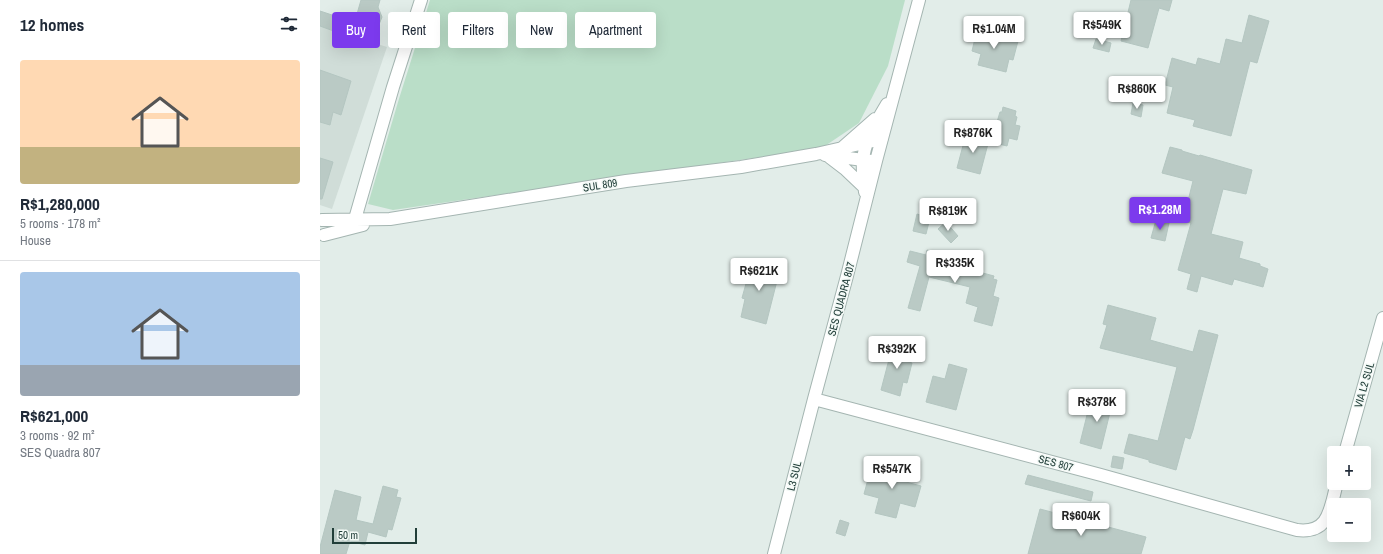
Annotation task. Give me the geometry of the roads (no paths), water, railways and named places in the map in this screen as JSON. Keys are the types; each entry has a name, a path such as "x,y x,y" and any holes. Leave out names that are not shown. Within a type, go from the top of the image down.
{"street":[{"path":"355,223 421,0"},
{"name":"SES QUADRA 807","path":"814,398 847,276 865,194 876,161 919,0"},
{"name":"SES QUADRA 807","path":"865,194 862,160 867,143 883,109 895,89"},
{"path":"840,149 870,124 883,109"},
{"name":"SUL 809","path":"321,219 355,223 384,219 626,181 741,167 821,155 882,139"},
{"path":"821,155 845,169 865,194"},
{"name":"SUL 809","path":"821,155 876,161"},
{"path":"321,219 325,223 326,228 322,238"},
{"name":"SUL 809","path":"322,238 355,223"},
{"name":"VIA L2 SUL","path":"1347,446 1382,325"},
{"name":"SES 807","path":"814,398 1094,473 1297,530 1307,531 1321,525 1330,511 1335,490"},
{"name":"L3 SUL","path":"774,554 814,398"}]}
